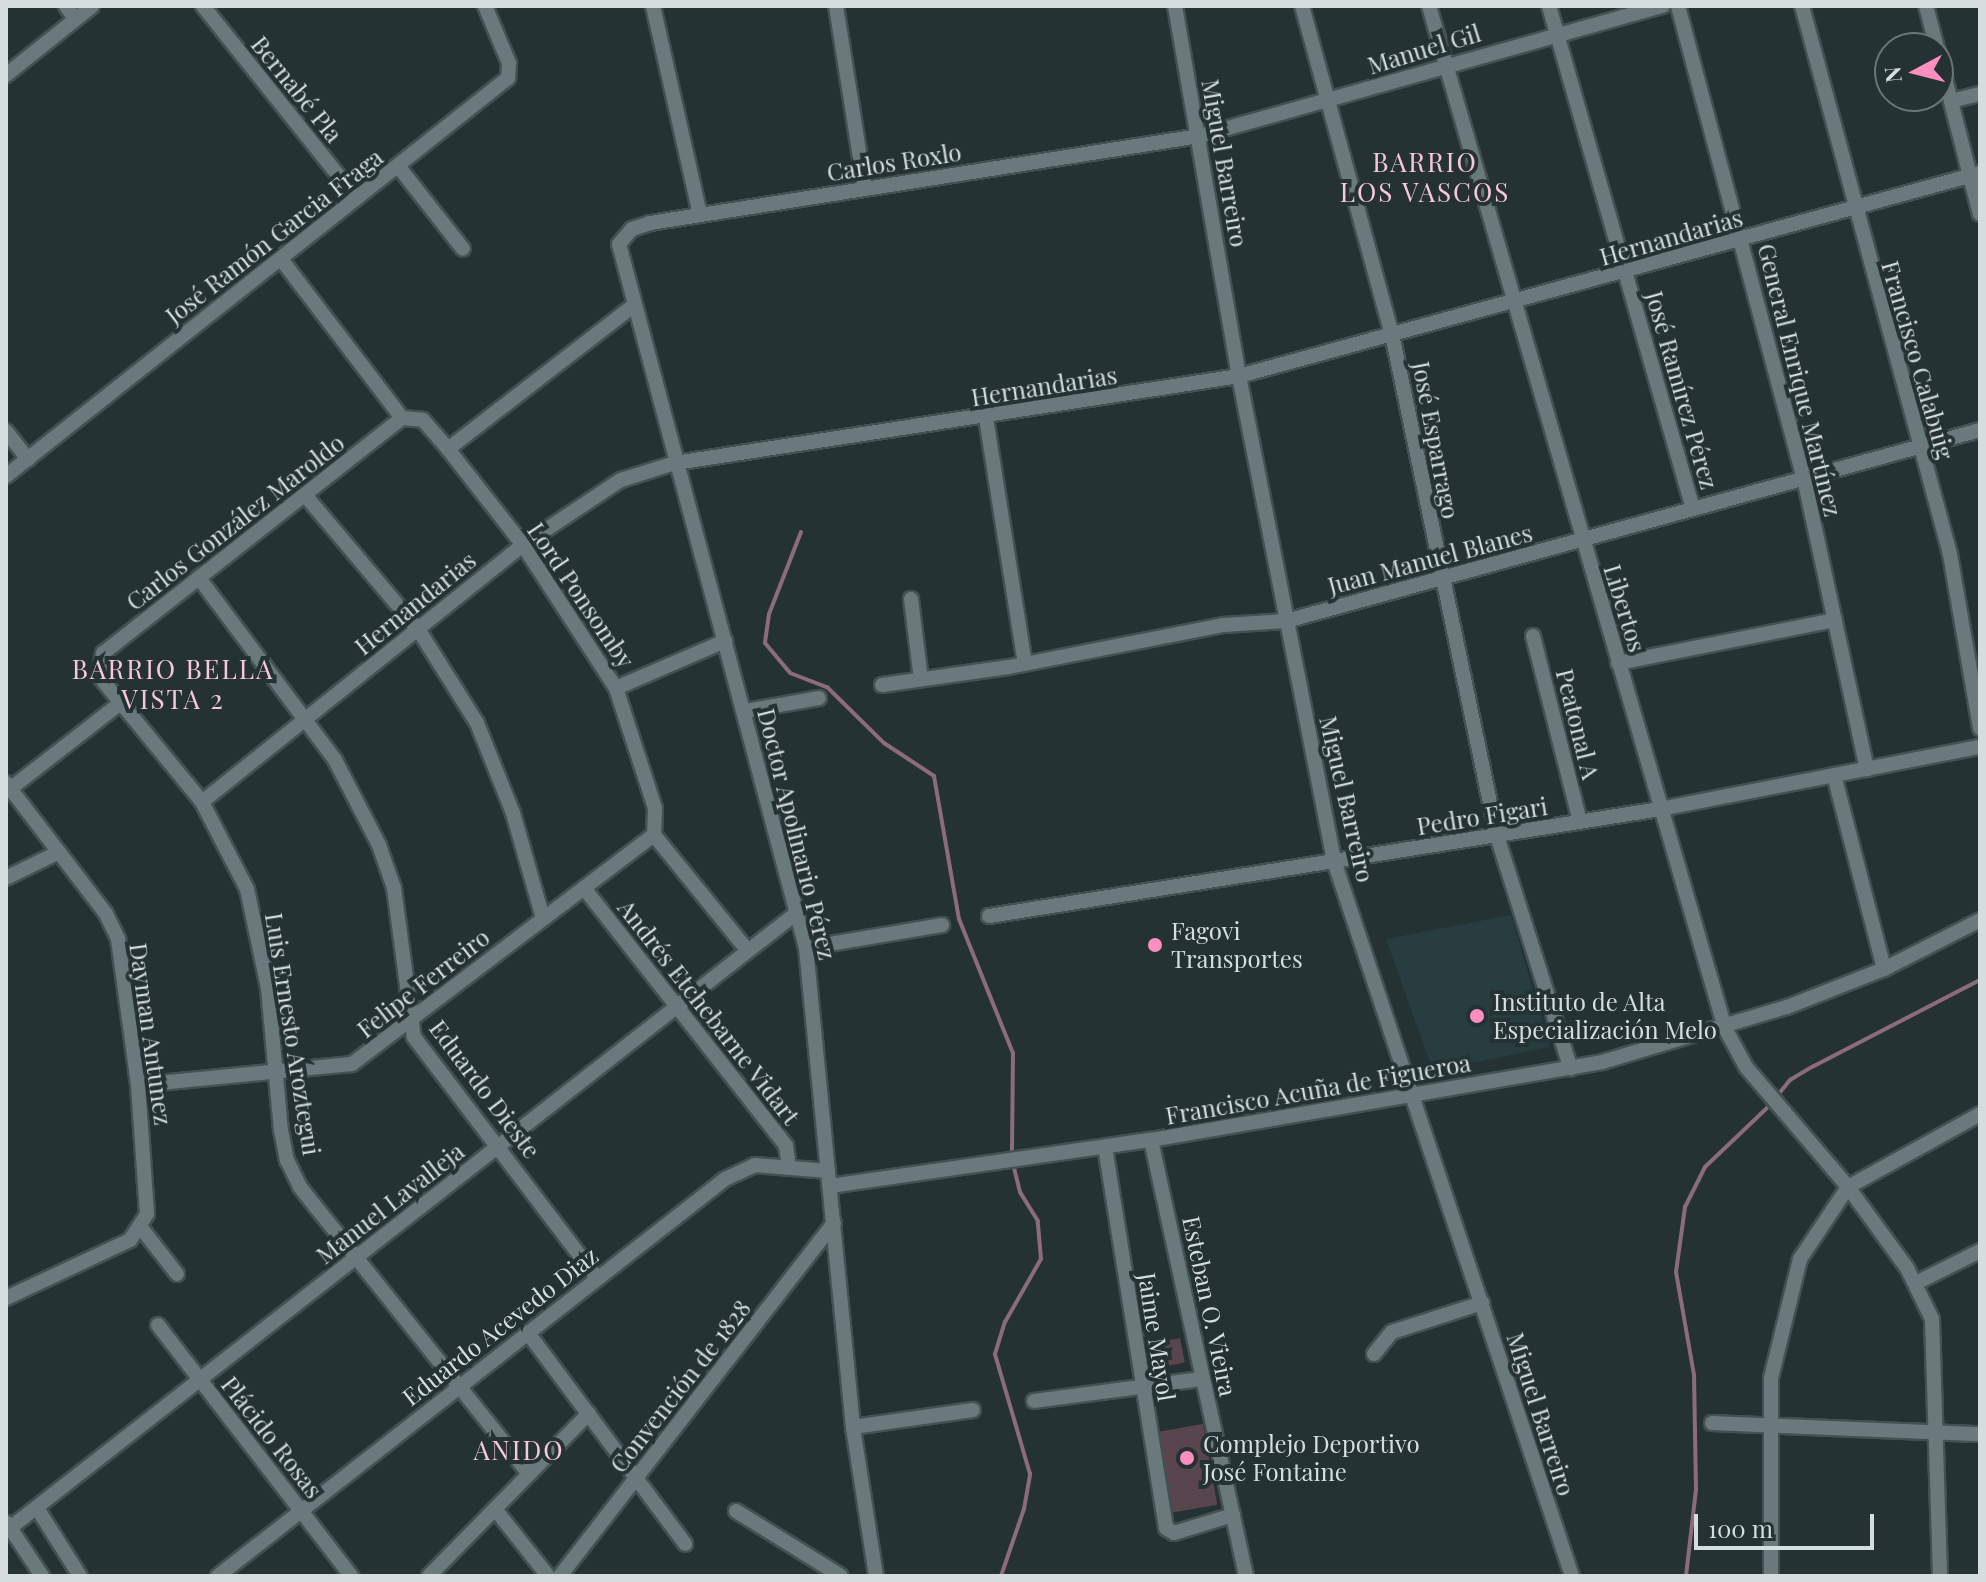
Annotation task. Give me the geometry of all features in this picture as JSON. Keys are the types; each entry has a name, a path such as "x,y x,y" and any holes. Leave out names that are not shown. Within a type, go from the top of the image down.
{"street":[{"path":"66,6 75,19"},
{"path":"6,75 92,6"},
{"name":"Bernabé Pla","path":"203,6 356,198"},
{"name":"José Ramón Garcia Fraga","path":"6,476 508,78 509,63 485,6"},
{"path":"653,6 700,215"},
{"path":"836,6 865,189"},
{"name":"Miguel Barreiro","path":"1175,6 1239,376 1334,861 1572,1576"},
{"name":"José Esparrago","path":"1302,6 1392,334 1497,836 1571,1069"},
{"name":"Libertos","path":"1429,6 1512,304 1725,1028 1762,1088 1848,1187 1916,1283 1936,1340 1940,1576"},
{"name":"José Ramírez Pérez","path":"1549,6 1693,509"},
{"name":"Manuel Gil","path":"1199,136 1663,6"},
{"name":"General Enrique Martínez","path":"1678,6 1804,478 1867,769"},
{"name":"Francisco Calabuig","path":"1802,6 1852,207 1950,554 1980,728"},
{"path":"1926,6 1933,32"},
{"path":"1954,100 1980,94"},
{"path":"1954,110 1975,174 1980,214"},
{"name":"Carlos Roxlo","path":"620,260 619,244 632,229 700,215 1199,136"},
{"path":"398,166 463,249"},
{"name":"Hernandarias","path":"202,802 523,545 597,492 675,463 986,418 1239,376 1626,273 1975,174"},
{"path":"281,259 402,418"},
{"name":"Doctor Apolinario Pérez","path":"620,260 746,711 806,948 853,1427 876,1576"},
{"path":"448,449 632,307"},
{"name":"Lord Ponsomby","path":"402,418 423,420 448,449 523,545 616,688 655,808 654,835"},
{"name":"Carlos González Maroldo","path":"97,663 402,418"},
{"path":"986,418 1025,664"},
{"name":"Juan Manuel Blanes","path":"882,685 1025,664 1177,633 1286,621 1980,430"},
{"path":"6,431 28,459"},
{"path":"305,495 418,629 477,723 513,813 543,918"},
{"name":"Eduardo Dieste","path":"199,578 307,718 357,800 394,888 414,1037 500,1144 597,1278"},
{"path":"911,599 921,679"},
{"path":"1618,663 1835,620"},
{"name":"Peatonal A","path":"1533,636 1580,822"},
{"path":"616,688 725,641"},
{"name":"Luis Ernesto Aroztegui","path":"97,663 99,676 119,704 202,802 247,889 260,934 287,1160 300,1187 457,1388 529,1474"},
{"path":"746,711 819,698"},
{"path":"8,786 119,704"},
{"name":"Pedro Figari","path":"989,916 1660,809 1980,747"},
{"path":"1834,775 1884,969"},
{"name":"Dayman Antunez","path":"8,786 106,914 118,939 138,1085 147,1197 142,1229"},
{"path":"654,835 747,950"},
{"name":"Felipe Ferreiro","path":"138,1085 277,1074 352,1064 410,1024 654,835"},
{"path":"6,878 59,852"},
{"name":"Andrés Etchebarne Vidart","path":"584,888 786,1146 789,1167"},
{"name":"Manuel Lavalleja","path":"8,1525 37,1508 798,912"},
{"name":"Francisco Acuña de Figueroa","path":"829,1178 1105,1147 1571,1069 1725,1028 1884,969 1980,920"},
{"path":"806,948 942,925"},
{"path":"1771,1576 1770,1425 1776,1344 1800,1259 1848,1187 1980,1114"},
{"name":"Esteban O. Vieira","path":"1151,1140 1246,1576"},
{"name":"Jaime Mayol","path":"1105,1147 1142,1387 1170,1531 1233,1515"},
{"name":"Eduardo Acevedo Diaz","path":"218,1576 742,1168 789,1167 829,1178"},
{"name":"Convención de 1828","path":"560,1576 834,1223"},
{"path":"6,1298 130,1240 142,1229 177,1274"},
{"path":"1916,1283 1980,1251"},
{"path":"1374,1354 1392,1332 1482,1303"},
{"name":"Plácido Rosas","path":"158,1325 351,1576"},
{"path":"528,1333 685,1544"},
{"path":"1034,1401 1202,1379"},
{"path":"853,1427 973,1410"},
{"path":"429,1576 589,1413"},
{"path":"1712,1423 1980,1434"},
{"path":"37,1508 80,1576"},
{"path":"495,1509 548,1576"},
{"path":"736,1511 841,1576"},
{"path":"8,1525 42,1576"}],"shaded area":[{"name":"Instituto de Alta Especialización Melo","path":"1511,915 1550,1047 1433,1071 1386,939"},
{"path":"1180,1338 1185,1363 1151,1369 1147,1344"},
{"name":"Complejo Deportivo José Fontaine","path":"1203,1424 1217,1505 1173,1513 1159,1432"}],"waterway":[{"path":"801,532 769,614 765,643 790,673 827,687 884,743 934,776 959,919 1013,1053 1012,1151"},
{"path":"1777,1096 1790,1080 1812,1067 1980,980"},
{"path":"1686,1576 1696,1489 1694,1375 1676,1272 1685,1207 1705,1167 1768,1107"},
{"path":"1001,1576 1024,1509 1030,1474 995,1354 1005,1322 1041,1259 1038,1221 1020,1192 1014,1168"}],"place":[{"name":"Fagovi Transportes","path":"1155,945"},
{"name":"Instituto de Alta Especialización Melo","path":"1477,1016"},
{"name":"Complejo Deportivo José Fontaine","path":"1187,1458"}],"district":[{"name":"BARRIO LOS VASCOS","path":"1425,177"},
{"name":"BARRIO BELLA VISTA 2","path":"173,684"},
{"name":"ANIDO","path":"519,1450"}]}
